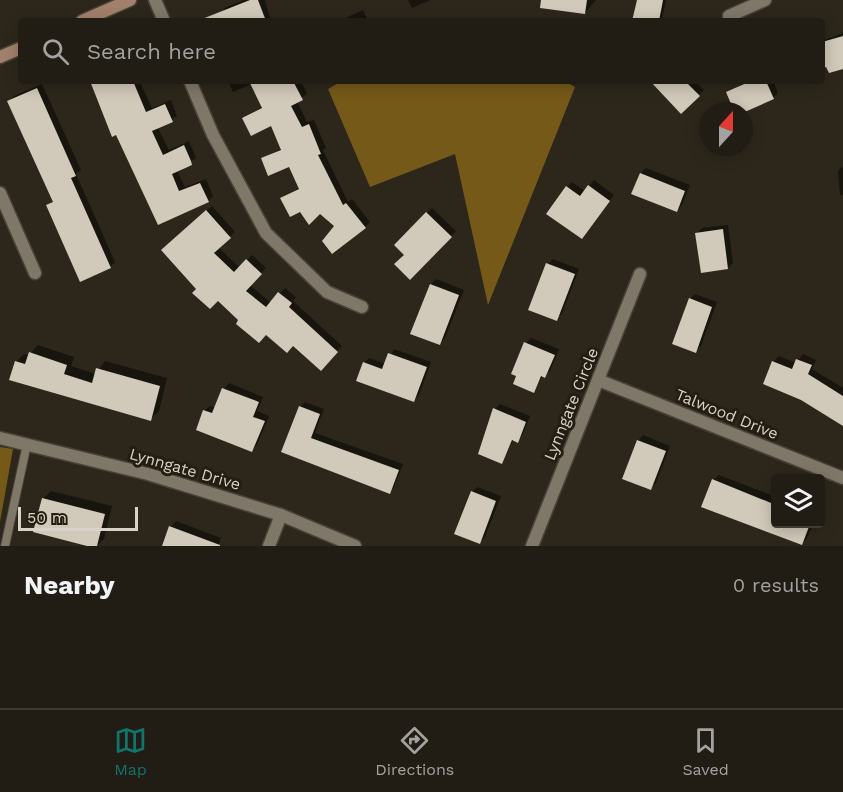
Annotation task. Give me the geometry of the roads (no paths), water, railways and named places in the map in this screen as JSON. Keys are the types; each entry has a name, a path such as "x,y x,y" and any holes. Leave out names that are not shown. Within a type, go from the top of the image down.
{"main road":[{"path":"89,18 129,0"},
{"path":"0,57 18,49"}],"street":[{"path":"155,0 163,18"},
{"path":"729,16 765,0"},
{"path":"191,84 213,135 266,233 327,292 362,307"},
{"path":"0,193 35,273"},
{"name":"Lynngate Circle","path":"532,546 640,273"},
{"name":"Talwood Drive","path":"598,380 843,478"},
{"name":"Lynngate Drive","path":"0,438 148,474 281,515 355,546"},
{"path":"269,546 281,515"}],"lane":[{"path":"5,546 27,444"}]}
